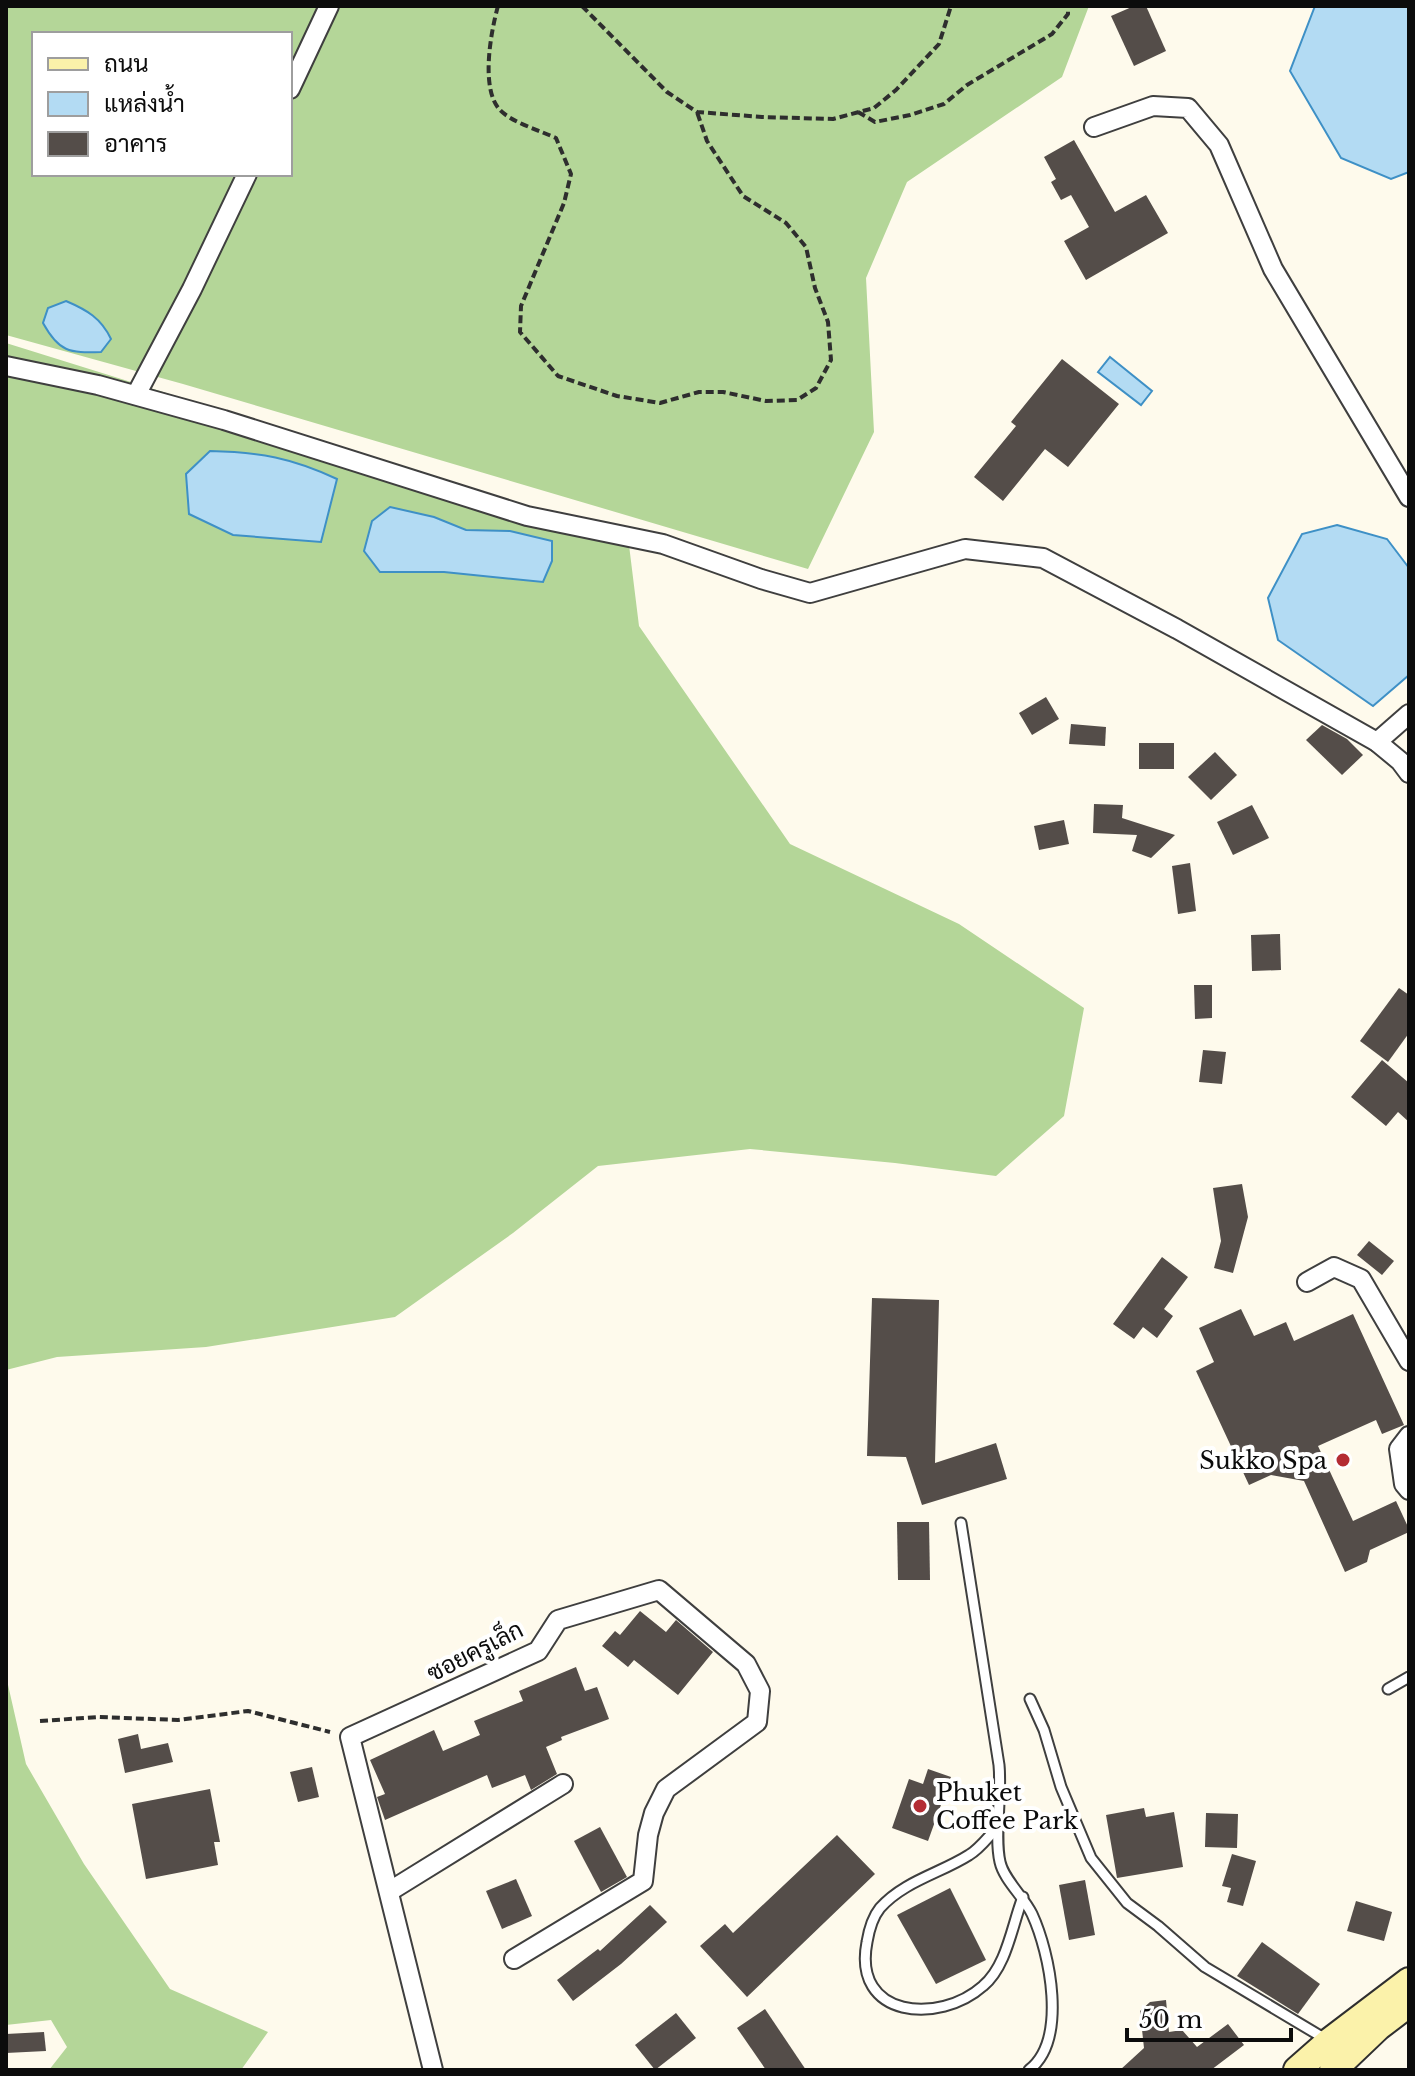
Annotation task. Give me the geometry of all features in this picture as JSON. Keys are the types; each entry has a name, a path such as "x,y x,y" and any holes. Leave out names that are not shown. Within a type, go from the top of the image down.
{"main road":[{"path":"1297,2070 1409,1981"},
{"path":"1333,2070 1378,2027 1409,2004"}],"street":[{"path":"292,85 329,6"},
{"path":"1094,127 1153,106 1188,108 1219,145 1273,269 1409,497"},
{"path":"136,395 192,289 246,176"},
{"path":"6,366 136,395 527,516 663,544 810,593 965,549 1043,558 1177,629 1377,742 1406,763"},
{"path":"1377,742 1409,714"},
{"path":"1307,1282 1334,1267 1361,1279 1409,1361"},
{"path":"1409,1436 1399,1449 1404,1484 1409,1490"},
{"name":"ซอยครูเล็ก","path":"350,1737 538,1651 558,1620 659,1590 746,1664 760,1691 757,1722 666,1789 654,1813 648,1835 643,1881 514,1959"},
{"path":"350,1737 433,2070"},
{"path":"390,1891 563,1784"}],"lane":[{"path":"961,1523 1002,1789 997,1848 1001,1867 1033,1917 1048,1970 1053,2011 1046,2046 1038,2063 1029,2070"},
{"path":"1388,1689 1409,1677"},
{"path":"1030,1699 1044,1730 1061,1787 1091,1858 1127,1903 1205,1967 1330,2041"},
{"path":"1000,1825 972,1854 918,1880 880,1908 870,1926 865,1951 868,1980 878,1997 909,2009 931,2009 952,2005 983,1986 997,1968 1023,1897"}],"path":[{"path":"498,6 490,33 491,92 500,110 556,138 571,174 564,203 521,306 520,332 558,376 617,396 660,403 699,392 723,392 766,401 797,400 816,388 831,360 828,322 815,288 806,247 786,223 743,196 707,141 697,112"},
{"path":"582,6 667,92 697,112 833,119 874,108 896,90 939,44 951,6"},
{"path":"858,112 875,122 944,104 967,85 1052,34 1068,14 1068,6"},
{"path":"40,1721 99,1717 178,1720 248,1711 350,1737"}],"green space":[{"path":"6,6 1089,6 1062,77 907,182 866,278 874,432 808,569 183,384 6,335"},
{"path":"6,343 628,537 639,626 790,844 959,924 1084,1008 1064,1116 996,1176 750,1149 598,1166 513,1233 395,1317 206,1347 57,1357 6,1370"},
{"path":"6,1676 26,1764 84,1864 170,1989 268,2032 241,2070 49,2070 67,2047 51,2020 6,2025"}],"water":[{"path":"1315,6 1409,6 1409,172 1391,179 1341,158 1290,71"},
{"path":"66,301 103,325 111,339 101,352 66,349 49,333 43,323 48,308"},
{"path":"1110,357 1152,391 1141,405 1098,372"},
{"path":"210,451 275,458 337,479 321,542 233,535 189,514 186,474"},
{"path":"390,507 434,517 466,530 510,531 552,541 552,561 543,582 444,572 380,572 364,551 372,521"},
{"path":"1337,525 1387,539 1409,568 1409,675 1373,706 1278,640 1268,598 1302,534"}],"building":[{"path":"1134,6 1146,6 1166,51 1134,66 1111,16"},
{"path":"1074,140 1115,212 1146,195 1168,233 1086,280 1064,241 1089,227 1071,195 1061,200 1051,182 1056,179 1044,157"},
{"path":"1062,359 1119,404 1068,467 1045,449 1003,501 974,477 1016,426 1011,422"},
{"path":"1046,697 1059,719 1032,735 1019,713"},
{"path":"1071,724 1106,727 1105,746 1069,744"},
{"path":"1322,725 1347,739 1363,755 1342,775 1306,740"},
{"path":"1139,743 1174,743 1174,769 1139,769"},
{"path":"1215,752 1237,775 1211,800 1188,777"},
{"path":"1094,804 1123,805 1122,818 1175,835 1151,858 1132,851 1137,835 1093,833"},
{"path":"1252,805 1269,838 1233,855 1217,822"},
{"path":"1064,820 1069,844 1039,850 1034,826"},
{"path":"1190,863 1196,911 1178,914 1172,866"},
{"path":"1280,934 1281,970 1252,971 1251,935"},
{"path":"1194,985 1212,985 1212,1018 1195,1019"},
{"path":"1399,988 1409,995 1409,1033 1388,1062 1360,1041"},
{"path":"1203,1050 1226,1052 1222,1084 1199,1082"},
{"path":"1382,1060 1409,1083 1409,1122 1398,1112 1386,1126 1351,1097"},
{"path":"1242,1184 1248,1217 1233,1273 1214,1268 1221,1241 1213,1188"},
{"path":"1369,1241 1394,1261 1382,1275 1357,1255"},
{"path":"1162,1257 1188,1277 1164,1309 1173,1316 1157,1338 1143,1327 1134,1339 1113,1324"},
{"path":"872,1298 939,1300 935,1463 996,1443 1007,1479 922,1505 906,1457 867,1456"},
{"path":"1241,1309 1254,1336 1286,1322 1294,1341 1353,1314 1404,1425 1382,1434 1376,1420 1318,1446 1353,1521 1396,1501 1409,1529 1409,1532 1370,1550 1367,1562 1345,1572 1304,1481 1271,1475 1249,1485 1196,1371 1214,1362 1199,1328"},
{"path":"897,1522 929,1522 930,1580 898,1580"},
{"path":"640,1611 666,1632 676,1620 713,1652 678,1695 634,1660 628,1667 602,1646 615,1631 620,1635"},
{"path":"576,1667 585,1691 597,1687 609,1719 561,1737 562,1740 546,1747 557,1774 531,1790 525,1775 492,1788 487,1775 385,1820 377,1797 385,1794 370,1760 434,1730 443,1751 480,1735 474,1721 523,1701 519,1691"},
{"path":"138,1734 141,1749 168,1743 173,1762 125,1773 118,1739"},
{"path":"312,1767 319,1797 298,1802 290,1772"},
{"name":"Phuket Coffee Park","path":"928,1769 951,1777 928,1841 892,1828 909,1779 923,1784"},
{"path":"210,1789 220,1842 214,1842 218,1865 146,1879 132,1804"},
{"path":"1144,1808 1146,1817 1174,1812 1183,1867 1117,1878 1106,1815"},
{"path":"1206,1813 1238,1814 1237,1848 1205,1847"},
{"path":"600,1827 627,1877 601,1892 574,1841"},
{"path":"837,1835 875,1874 747,1997 700,1946 725,1924 733,1933"},
{"path":"1232,1854 1256,1861 1243,1906 1227,1902 1231,1888 1222,1886"},
{"path":"516,1879 532,1916 502,1929 486,1891"},
{"path":"1085,1880 1095,1935 1069,1940 1059,1885"},
{"path":"950,1888 986,1960 936,1984 897,1915"},
{"path":"1356,1901 1392,1912 1384,1941 1347,1931"},
{"path":"650,1905 667,1922 621,1964 573,2001 557,1980 598,1949 600,1951"},
{"path":"1262,1942 1320,1984 1298,2014 1237,1976"},
{"path":"1166,2000 1169,2032 1182,2030 1197,2047 1228,2024 1244,2045 1211,2070 1120,2070 1144,2048 1140,2011 1150,2002"},
{"path":"765,2009 806,2070 766,2070 737,2028"},
{"path":"676,2013 696,2038 655,2070 635,2045"},
{"path":"44,2032 46,2051 6,2053 6,2034"}],"place":[{"name":"Sukko Spa","path":"1343,1460"},
{"name":"Phuket Coffee Park","path":"920,1806"}]}
